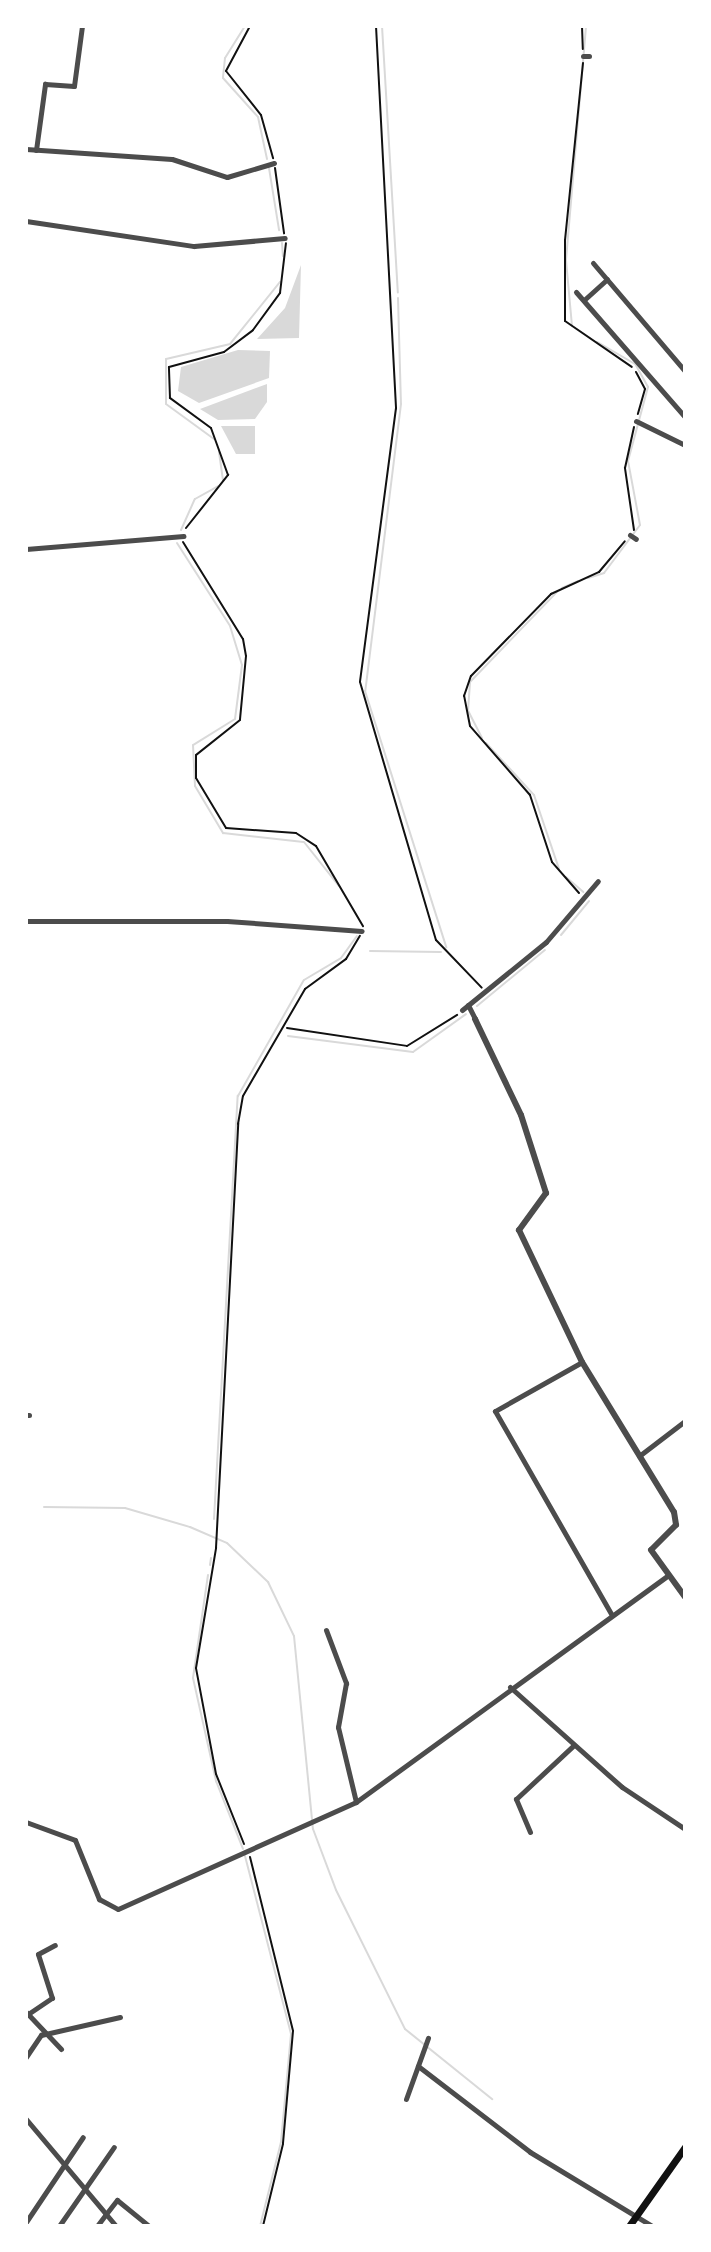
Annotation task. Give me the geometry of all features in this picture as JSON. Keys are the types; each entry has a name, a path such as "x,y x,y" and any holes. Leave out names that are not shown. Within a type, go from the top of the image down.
{"main road":[{"path":"629,2226 685,2147"}],"street":[{"path":"36,150 45,84 74,86 82,26"},
{"path":"26,149 172,159 227,177 274,163"},
{"path":"26,221 194,246 285,238"},
{"path":"593,263 685,371"},
{"path":"584,300 607,279"},
{"path":"576,292 685,417"},
{"path":"636,421 685,445"},
{"path":"26,549 183,536"},
{"path":"598,881 546,942 465,1007 475,1019 521,1115 546,1193 519,1230 582,1362 677,1519 651,1550 685,1597"},
{"path":"26,921 227,921 362,931"},
{"path":"582,1362 495,1411 612,1615"},
{"path":"639,1456 685,1421"},
{"path":"26,1822 75,1840 99,1899 118,1909 302,1831 356,1802 432,1753 510,1687 668,1575"},
{"path":"326,1630 346,1683 338,1727 356,1802"},
{"path":"510,1687 574,1745 685,1829"},
{"path":"530,1832 516,1799 574,1745"},
{"path":"55,1945 38,1954 52,1998 27,2013 61,2049"},
{"path":"26,2057 46,2034 120,2017"},
{"path":"406,2099 428,2038"},
{"path":"418,2066 541,2160 652,2226"},
{"path":"26,2119 116,2226"},
{"path":"34,2226 27,2220 83,2137"},
{"path":"59,2226 114,2147"},
{"path":"97,2226 117,2200 149,2226"}],"path":[{"path":"245,1846 216,1774 196,1679 216,1545 239,1116 251,1079 285,1027 305,989 346,959 362,931 357,907 316,846 296,833 226,828 196,778 196,755 240,720 246,656 238,630 189,562 183,536 196,507 214,499 228,475 211,428 170,398 169,367 230,349 260,322 287,275 274,163 261,115 226,71 250,26"},
{"path":"376,26 396,408 360,682 436,940 484,992"},
{"path":"580,894 552,862 530,795 470,726 464,696 471,676 551,594 599,572 633,537 637,521 625,468 645,389 637,373 565,321 565,240 586,56 582,26"},
{"path":"285,1027 407,1046 465,1007"},
{"path":"249,1856 293,2031 283,2144 263,2226"}],"shaded area":[{"path":"301,265 299,338 257,339 285,308"},
{"path":"238,350 270,351 269,378 199,403 178,391 181,367"},
{"path":"267,384 267,402 255,419 218,420 200,409"},
{"path":"221,426 255,426 255,454 236,454"}],"waterway":[{"path":"245,26 225,58 223,78 258,117 267,159"},
{"path":"382,26 398,293"},
{"path":"572,326 566,260 586,26"},
{"path":"269,168 279,230"},
{"path":"282,243 283,256"},
{"path":"214,439 166,404 166,359 230,344 280,282"},
{"path":"398,298 401,404 365,691 446,947"},
{"path":"588,578 604,573 640,525 628,461 648,387 635,364 597,342"},
{"path":"219,452 223,481"},
{"path":"181,530 195,499 218,486"},
{"path":"177,543 230,626 242,665 235,719 193,745 195,786 223,833 304,842 339,886"},
{"path":"562,588 578,581"},
{"path":"482,738 468,711 470,682 557,592"},
{"path":"486,743 534,795 559,869"},
{"path":"566,877 583,892"},
{"path":"561,935 589,901"},
{"path":"214,1519 238,1096 304,980 341,958 357,936"},
{"path":"477,1006 545,950"},
{"path":"370,951 441,952"},
{"path":"288,1036 413,1052 466,1014"},
{"path":"44,1507 125,1508 190,1527 227,1543 268,1582 294,1636 313,1829 336,1890 405,2029 492,2099"},
{"path":"210,1565 211,1558"},
{"path":"208,1575 193,1678 216,1781 243,1849"},
{"path":"245,1856 291,2034 281,2142 260,2226"}]}
